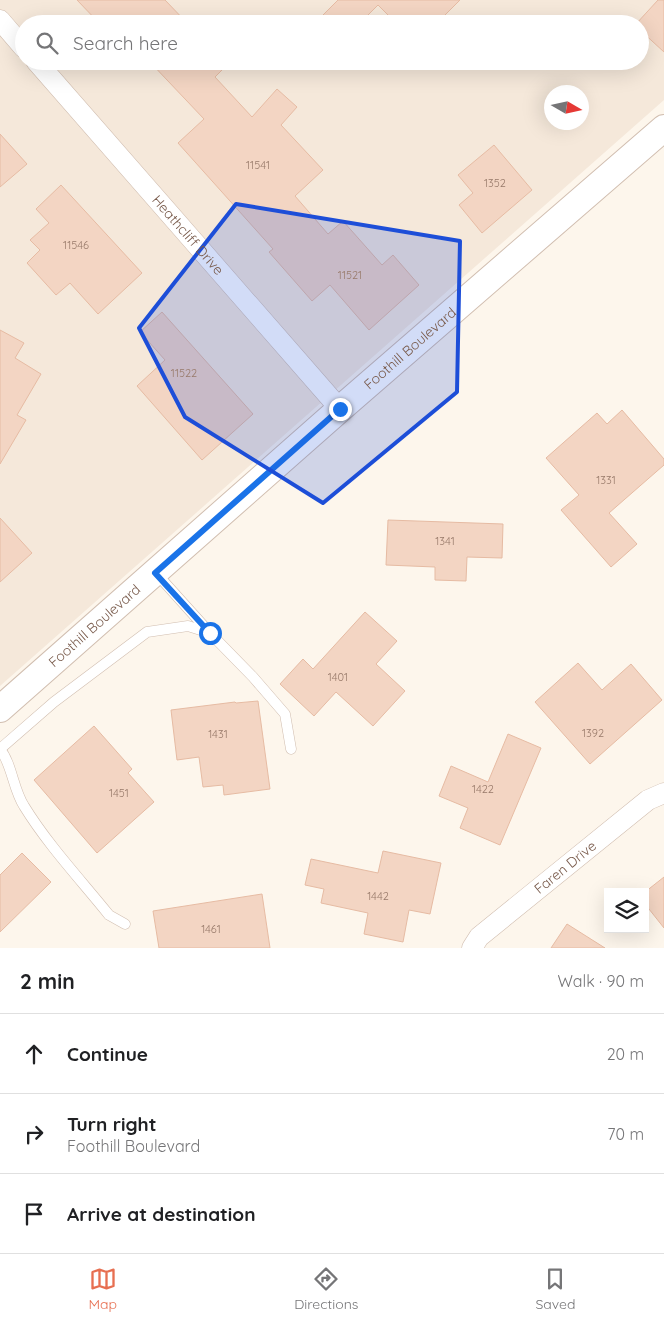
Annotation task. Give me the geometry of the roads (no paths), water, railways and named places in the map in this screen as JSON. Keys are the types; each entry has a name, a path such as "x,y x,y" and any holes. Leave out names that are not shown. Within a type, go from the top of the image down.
{"street":[{"path":"0,20 15,38"},
{"name":"Heathcliff Drive","path":"44,70 340,409"},
{"name":"Foothill Boulevard","path":"0,709 340,409 664,128"},
{"name":"Faren Drive","path":"472,948 479,937 640,806 664,793"}],"lane":[{"path":"155,573 253,677 285,714 291,749"},
{"path":"125,924 109,915 37,828 17,794 5,755 0,749 54,702 147,632 188,626 210,633"}]}
